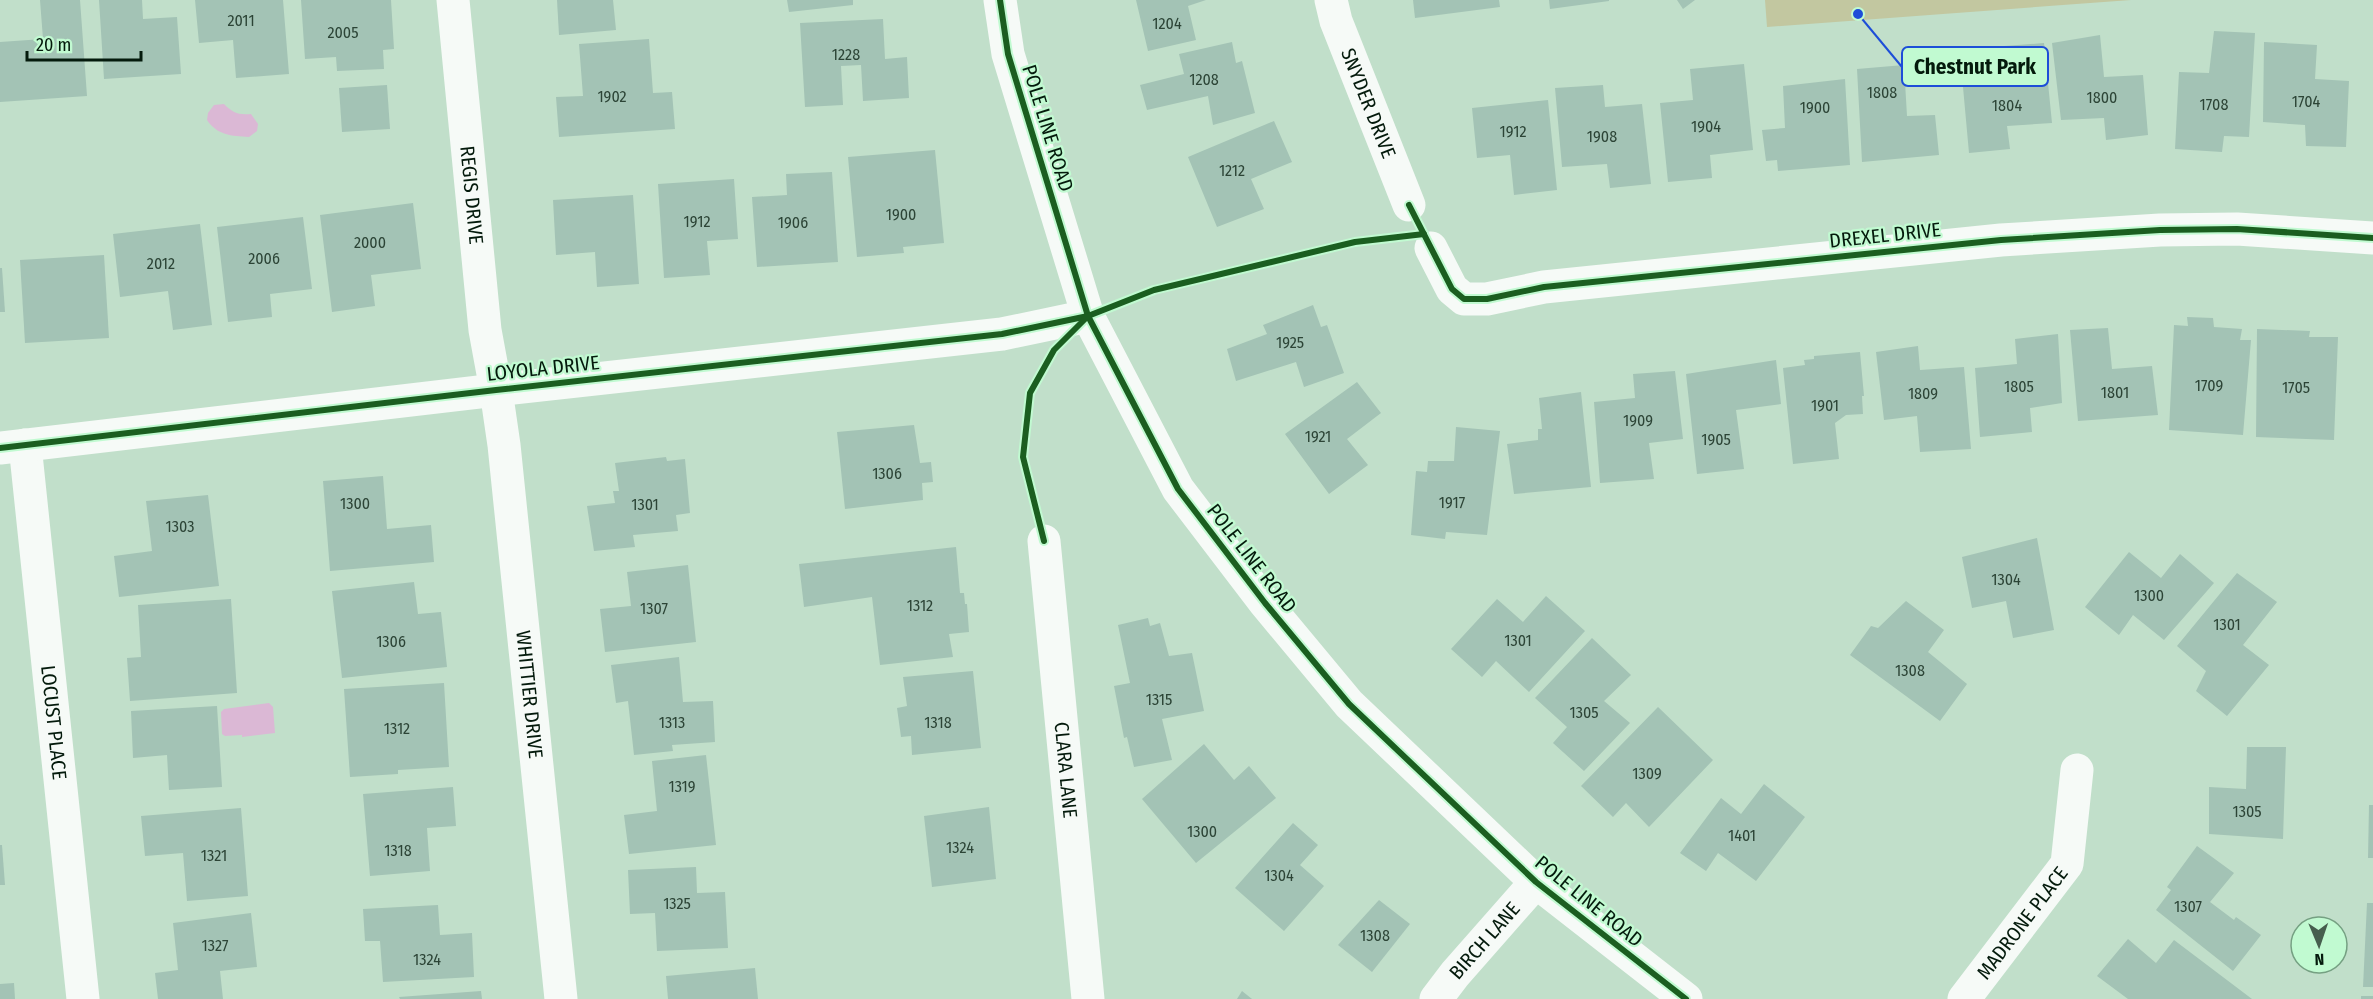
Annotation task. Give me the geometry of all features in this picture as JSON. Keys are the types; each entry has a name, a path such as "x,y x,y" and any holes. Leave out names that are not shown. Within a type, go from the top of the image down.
{"street":[{"name":"REGIS DRIVE","path":"453,0 485,330 496,390"},
{"name":"POLE LINE ROAD","path":"1000,0 1008,54 1088,316 1179,489 1265,603 1349,704 1536,882 1686,999"},
{"name":"SNYDER DRIVE","path":"1331,0 1336,21 1409,205"},
{"name":"DREXEL DRIVE","path":"1431,248 1452,289 1464,299 1476,299 1544,287 2001,240 2160,230 2226,229 2373,238"},
{"name":"LOYOLA DRIVE","path":"13,446 1002,334 1088,316"},
{"name":"WHITTIER DRIVE","path":"496,390 561,999"},
{"name":"LOCUST PLACE","path":"13,446 83,999"},
{"name":"CLARA LANE","path":"1044,541 1088,999"},
{"name":"MADRONE PLACE","path":"1964,999 2067,864 2077,770"},
{"name":"BIRCH LANE","path":"1436,999 1536,882"}],"green space":[{"path":"1765,0 2131,0 1767,27"}],"shaded area":[{"path":"224,104 236,113 251,114 258,124 257,131 249,137 230,135 215,129 207,120 208,113 214,105"},
{"path":"269,703 273,707 275,733 242,737 242,735 225,736 222,734 221,712 224,709"}],"building":[{"path":"40,0 80,0 87,96 0,102 0,42 43,39"},
{"path":"99,0 142,0 143,19 177,17 181,74 104,79"},
{"path":"195,0 283,0 289,74 236,78 233,40 199,43"},
{"path":"301,0 391,0 394,49 383,50 384,69 337,71 336,57 305,59"},
{"path":"557,0 613,0 616,30 559,35"},
{"path":"787,0 853,0 853,5 789,12"},
{"path":"1136,0 1206,0 1188,6 1196,40 1148,51"},
{"path":"1413,0 1499,0 1500,7 1415,18"},
{"path":"1549,0 1609,0 1609,1 1550,9"},
{"path":"1677,0 1695,0 1683,9"},
{"path":"883,19 885,59 907,57 909,98 863,101 861,65 841,66 843,105 805,107 800,23"},
{"path":"2214,31 2255,33 2249,137 2224,136 2222,152 2175,149 2179,72 2209,73"},
{"path":"2100,35 2104,77 2143,75 2148,135 2106,140 2104,118 2061,120 2052,43"},
{"path":"649,39 653,93 672,92 675,129 559,137 556,97 583,96 579,44"},
{"path":"1232,42 1236,63 1242,61 1255,113 1213,125 1208,96 1147,110 1140,85 1184,74 1179,54"},
{"path":"2264,42 2317,45 2315,79 2349,81 2346,147 2306,146 2305,125 2263,122"},
{"path":"2044,43 2052,123 2007,126 2010,149 1969,153 1963,87 1995,82 1991,47"},
{"path":"1744,64 1753,150 1710,155 1712,178 1668,182 1660,103 1693,100 1690,69"},
{"path":"1904,65 1907,116 1935,115 1939,155 1862,162 1857,69"},
{"path":"1845,79 1850,165 1778,171 1777,160 1766,161 1762,130 1785,128 1783,86"},
{"path":"387,85 390,129 342,132 339,88"},
{"path":"1603,85 1605,107 1642,104 1651,184 1610,188 1607,164 1562,167 1555,88"},
{"path":"1548,100 1557,190 1514,195 1510,155 1477,158 1472,108"},
{"path":"1274,121 1292,162 1251,179 1264,209 1217,227 1188,157"},
{"path":"935,150 944,243 903,247 904,253 857,257 848,157"},
{"path":"832,172 838,262 757,267 752,197 787,195 786,174"},
{"path":"734,179 738,239 707,241 710,275 664,278 658,184"},
{"path":"633,195 639,284 597,287 595,252 556,255 553,200"},
{"path":"413,203 421,269 371,275 375,306 332,312 320,215"},
{"path":"303,217 312,289 270,294 272,317 228,322 217,227"},
{"path":"200,224 212,325 173,330 168,291 120,297 113,234"},
{"path":"104,255 109,338 25,343 20,260"},
{"path":"0,268 2,268 5,312 0,312"},
{"path":"1313,305 1321,327 1327,325 1344,373 1304,387 1296,362 1236,381 1227,349 1267,334 1263,325"},
{"path":"2187,317 2213,318 2214,327 2242,329 2240,340 2251,340 2243,435 2169,430 2174,325 2188,326"},
{"path":"2108,328 2112,369 2152,366 2158,415 2078,421 2070,330"},
{"path":"2257,329 2310,331 2309,337 2338,337 2334,440 2256,437"},
{"path":"2058,334 2062,403 2030,408 2032,432 1980,437 1975,368 2017,364 2015,339"},
{"path":"1918,346 1920,370 1964,367 1971,449 1920,452 1917,416 1884,420 1876,352"},
{"path":"1860,352 1864,396 1862,396 1863,414 1846,415 1835,423 1839,459 1793,464 1783,368 1805,365 1804,360 1814,359 1814,356"},
{"path":"1776,360 1781,404 1736,410 1744,469 1697,474 1686,374"},
{"path":"1675,371 1683,439 1649,443 1654,479 1600,483 1594,402 1635,398 1633,374"},
{"path":"1357,382 1381,413 1347,439 1368,465 1329,494 1285,434"},
{"path":"1581,392 1591,487 1514,494 1507,444 1538,440 1538,429 1542,429 1539,398"},
{"path":"914,425 920,463 931,462 933,482 922,483 923,500 845,509 837,432"},
{"path":"1456,427 1500,431 1487,535 1446,532 1445,539 1411,535 1416,471 1427,472 1428,461 1454,461"},
{"path":"666,457 667,461 685,459 690,513 676,515 678,531 633,535 635,547 594,551 587,506 615,503 613,491 619,491 615,463"},
{"path":"383,476 387,529 431,525 434,562 330,571 323,481"},
{"path":"208,495 219,586 119,597 114,556 152,551 146,501"},
{"path":"2037,538 2054,630 2013,638 2006,601 1972,608 1962,557"},
{"path":"956,547 960,593 964,593 965,604 967,604 969,632 949,634 953,657 880,665 872,597 804,607 799,564"},
{"path":"2129,552 2161,578 2180,554 2214,583 2164,640 2133,615 2119,635 2085,607"},
{"path":"688,565 696,642 605,652 600,609 631,606 627,572"},
{"path":"2237,573 2277,602 2243,645 2269,665 2227,716 2196,691 2206,671 2177,646"},
{"path":"414,582 418,614 441,612 447,667 342,678 332,591"},
{"path":"1546,596 1585,631 1529,692 1496,661 1482,677 1451,649 1497,599 1523,622"},
{"path":"231,599 237,693 130,701 127,658 141,657 138,605"},
{"path":"1906,601 1944,630 1928,652 1967,684 1940,721 1850,655 1871,626 1878,628"},
{"path":"1148,618 1150,626 1160,623 1169,656 1192,653 1204,711 1162,719 1172,760 1134,767 1127,737 1124,738 1114,686 1130,683 1118,625"},
{"path":"1592,638 1631,675 1604,701 1630,723 1584,771 1553,743 1567,727 1535,698"},
{"path":"679,657 683,702 713,701 715,742 672,745 673,751 634,755 628,701 616,703 611,665"},
{"path":"973,671 981,748 912,755 911,736 901,737 897,708 907,706 903,677"},
{"path":"444,683 449,767 398,770 398,774 350,777 344,689"},
{"path":"217,706 222,787 169,790 167,755 133,758 131,711"},
{"path":"1658,707 1713,760 1649,827 1626,803 1613,817 1581,786"},
{"path":"1204,744 1234,780 1249,766 1276,798 1196,863 1142,799"},
{"path":"2247,747 2286,747 2283,839 2209,834 2209,787 2246,789"},
{"path":"706,755 716,845 629,854 624,815 657,811 652,761"},
{"path":"1764,784 1805,817 1756,881 1718,853 1706,871 1680,853 1721,798 1741,814"},
{"path":"453,787 456,826 427,828 430,871 370,876 363,794"},
{"path":"2369,805 2373,805 2373,858 2368,858"},
{"path":"989,807 996,879 932,887 924,816"},
{"path":"241,808 248,896 187,901 183,853 145,856 141,816"},
{"path":"1293,823 1318,845 1300,865 1324,886 1284,931 1235,888"},
{"path":"0,845 2,845 5,885 0,885"},
{"path":"2197,846 2234,873 2210,902 2234,920 2236,917 2261,935 2233,971 2156,910 2171,890 2167,887"},
{"path":"696,867 697,893 725,892 728,948 657,951 655,913 630,914 628,870"},
{"path":"1379,900 1410,924 1372,972 1338,945"},
{"path":"2367,903 2373,903 2373,987 2363,987"},
{"path":"438,905 440,935 472,933 474,977 383,982 380,941 365,941 363,909"},
{"path":"251,913 257,967 220,971 223,999 158,999 155,973 178,970 173,923"},
{"path":"2128,939 2156,963 2174,940 2252,999 2128,999 2097,976"},
{"path":"755,968 758,999 668,999 666,976"},
{"path":"14,983 15,999 0,999 0,984"},
{"path":"481,991 482,999 400,999 399,997"},
{"path":"1242,991 1252,999 1237,999"},
{"path":"2361,996 2373,996 2373,999 2361,999"}],"cycle path":[{"path":"1000,0 1008,54 1088,316 1178,489 1265,603 1349,704 1536,882 1686,999"},
{"path":"1409,205 1452,289 1464,299 1487,299 1544,287 2001,240 2160,230 2237,229 2373,238"},
{"path":"1044,541 1023,457 1030,393 1054,350 1088,316 1154,290 1355,242 1424,234"},
{"path":"0,448 1002,334 1088,316"}],"place":[{"name":"Chestnut Park","path":"1858,14"}]}
